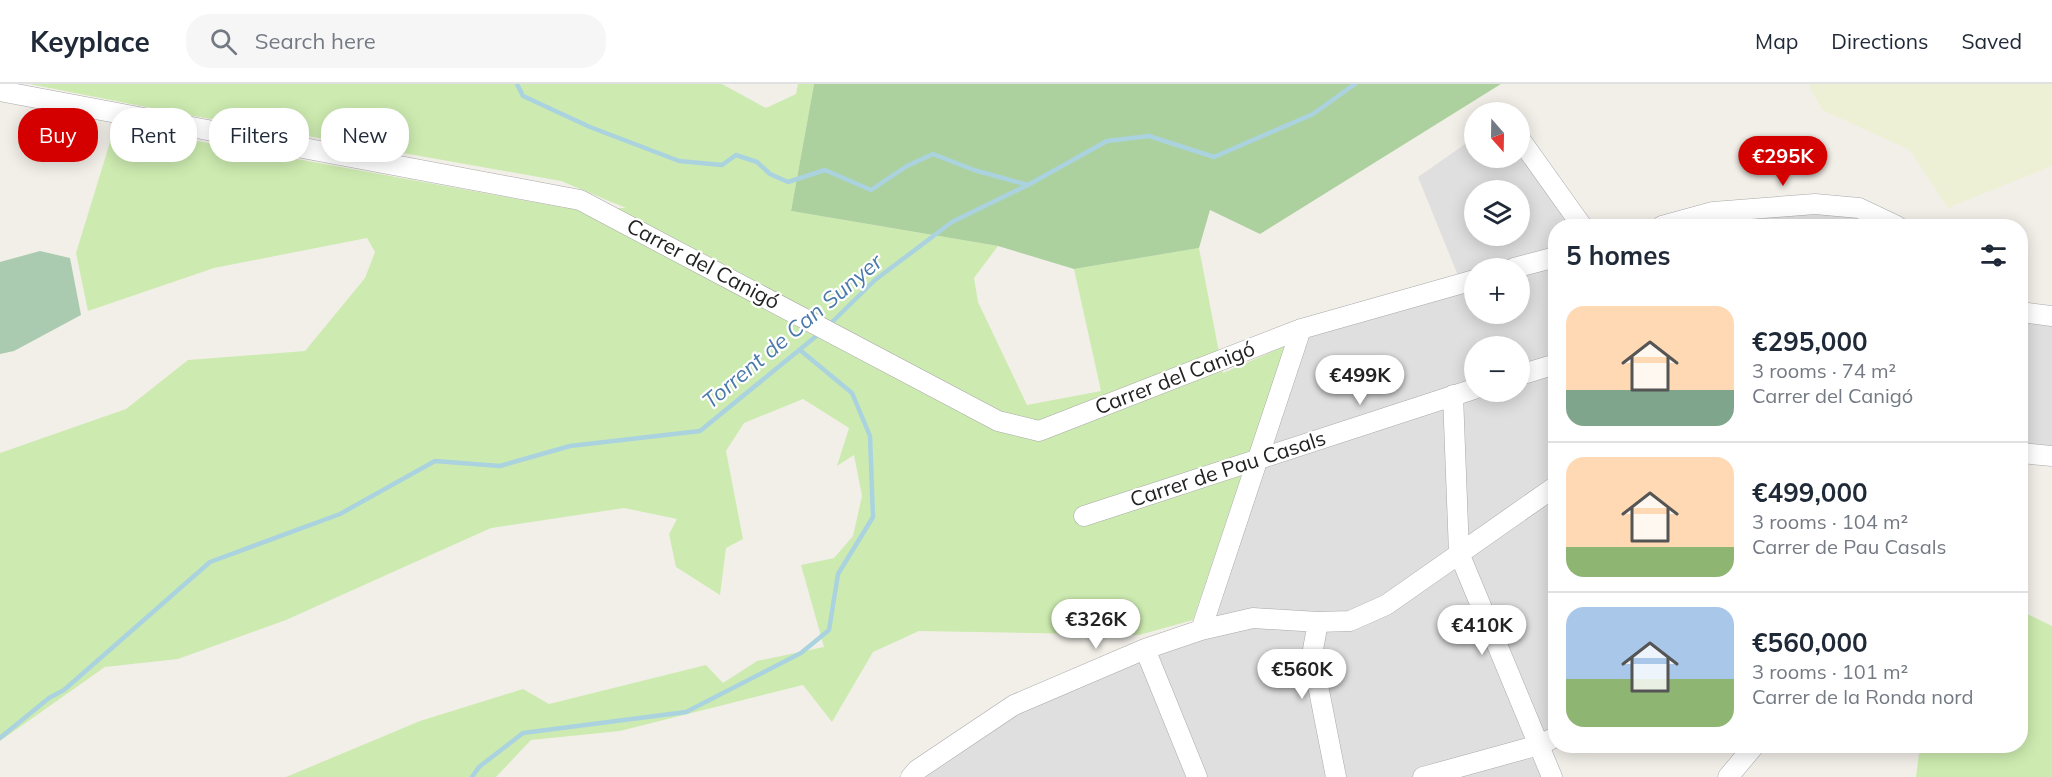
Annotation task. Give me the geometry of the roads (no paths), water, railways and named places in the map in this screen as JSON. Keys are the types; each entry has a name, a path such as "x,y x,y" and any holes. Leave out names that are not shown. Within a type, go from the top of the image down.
{"street":[{"name":"Carrer del Canigó","path":"0,91 579,200 998,421 1039,431 1301,329 1464,283"},
{"path":"1530,153 1577,219"},
{"path":"1688,219 1713,212 1815,204 1859,208 1882,219"},
{"path":"1530,264 1548,259"},
{"path":"2028,311 2052,316"},
{"path":"1201,630 1301,329"},
{"path":"1530,372 1548,366"},
{"name":"Carrer de Pau Casals","path":"1084,516 1464,392"},
{"path":"1423,777 1547,741 1459,554 1453,395"},
{"path":"2028,454 2052,456"},
{"path":"911,777 917,770 1014,705 1145,649 1201,630 1253,618 1318,622 1350,621 1386,605 1548,492"},
{"path":"1318,622 1312,655 1336,777"},
{"path":"1145,649 1197,777"},
{"path":"1549,753 1552,777"},
{"path":"1728,777 1748,753"}],"waterway":[{"path":"517,84 523,96 590,127 679,161 722,165 736,155 757,162 770,174 788,182 825,170 871,190 907,166 933,154 974,170 1028,185"},
{"name":"Torrent de Can Sunyer","path":"828,326 875,280 952,222 1028,185 1107,141 1149,136 1214,157 1313,114 1355,84"},
{"name":"Torrent de Can Sunyer","path":"0,738 49,698 64,690 210,562 340,514 435,461 500,466 570,446 700,431 820,333"},
{"path":"472,777 479,767 523,733 686,712 801,653 829,630 838,574 873,517 870,436 852,393 800,350"}]}
